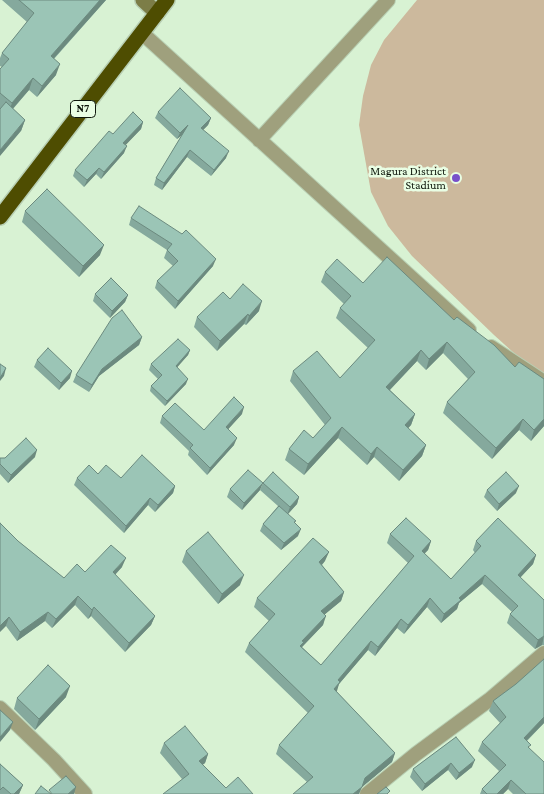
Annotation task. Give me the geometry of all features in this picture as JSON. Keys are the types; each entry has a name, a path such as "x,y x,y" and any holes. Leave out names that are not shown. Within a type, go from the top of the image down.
{"highway":[{"name":"N7","path":"0,218 167,0"}],"main road":[{"path":"143,0 157,13"}],"street":[{"path":"258,140 388,0"},
{"path":"142,33 473,334 544,382"},
{"path":"367,794 416,754 489,700 544,653"},
{"path":"0,708 85,794"}],"shaded area":[{"name":"Magura District Stadium","path":"417,0 544,0 544,373 525,363 412,256 388,226 371,192 359,125 363,96 371,65 384,40"}],"building":[{"path":"19,0 100,0 51,56 60,64 42,86 33,78 12,103 0,93 0,69 9,59 2,53 34,13"},
{"path":"180,88 211,118 201,128 229,151 214,170 190,150 164,183 156,178 188,125 180,133 158,112"},
{"path":"6,102 25,120 0,150 0,109"},
{"path":"133,112 143,122 123,143 127,146 104,172 99,168 87,180 75,170 109,131 113,134"},
{"path":"47,189 104,245 83,266 25,211"},
{"path":"139,206 182,234 186,230 216,259 178,301 157,281 178,261 167,250 172,244 131,218"},
{"path":"387,257 454,320 457,317 494,345 515,367 519,362 544,379 544,419 534,430 523,419 496,448 447,402 475,372 447,342 429,359 421,350 386,387 415,414 405,425 426,445 403,470 377,447 371,454 342,427 308,464 289,449 304,430 313,438 331,418 293,371 317,351 340,378 375,340 340,308 351,296 325,272 337,259 363,283"},
{"path":"111,278 128,295 112,311 95,294"},
{"path":"243,284 262,301 249,316 248,314 220,341 197,317 223,292 230,299"},
{"path":"122,310 142,337 102,369 92,385 76,375 112,318"},
{"path":"178,339 190,350 176,366 188,379 167,401 151,386 162,375 151,364"},
{"path":"48,348 72,371 61,383 37,360"},
{"path":"0,364 6,368 0,378"},
{"path":"234,397 244,407 226,427 237,438 210,468 190,448 193,445 162,416 175,403 204,430"},
{"path":"26,438 37,450 11,475 0,464 0,458 5,458"},
{"path":"142,455 175,486 158,505 150,498 126,526 77,478 89,465 98,474 106,465 121,478"},
{"path":"248,470 263,483 244,503 230,489"},
{"path":"273,472 299,497 290,507 263,483"},
{"path":"506,472 519,486 499,504 487,490"},
{"path":"279,506 296,521 294,522 301,529 284,543 263,524"},
{"path":"406,518 431,541 422,551 451,579 481,546 476,541 498,518 536,555 518,575 544,600 544,636 538,640 510,614 518,606 485,575 459,598 461,600 444,614 430,598 408,625 401,619 378,647 371,641 338,680 340,682 334,689 395,753 365,778 362,787 353,794 293,794 313,777 279,745 314,706 249,643 275,614 257,598 313,538 329,552 319,562 344,592 321,611 326,616 302,641 304,642 300,646 321,665 414,556 390,534"},
{"path":"0,523 18,541 64,578 77,564 85,572 111,545 126,558 113,572 155,616 129,643 94,607 92,610 78,596 56,619 48,612 20,632 9,617 0,626"},
{"path":"208,532 244,575 222,594 186,551"},
{"path":"544,659 544,717 524,738 531,745 528,747 544,762 544,794 526,794 511,780 497,794 487,794 482,789 506,765 482,742 506,717 493,701"},
{"path":"48,665 70,686 39,719 17,698"},
{"path":"0,710 13,722 0,737"},
{"path":"185,726 208,754 199,761 226,788 238,777 253,794 163,794 189,774 164,743"},
{"path":"456,737 475,760 459,773 451,763 425,784 413,769"},
{"path":"0,764 23,785 14,794 11,794 3,787 0,790"},
{"path":"66,776 76,787 68,794 52,794 49,790"},
{"path":"41,786 51,794 35,794"},
{"path":"386,787 390,791 387,794 377,794"}],"place":[{"name":"Magura District Stadium","path":"456,178"}]}
